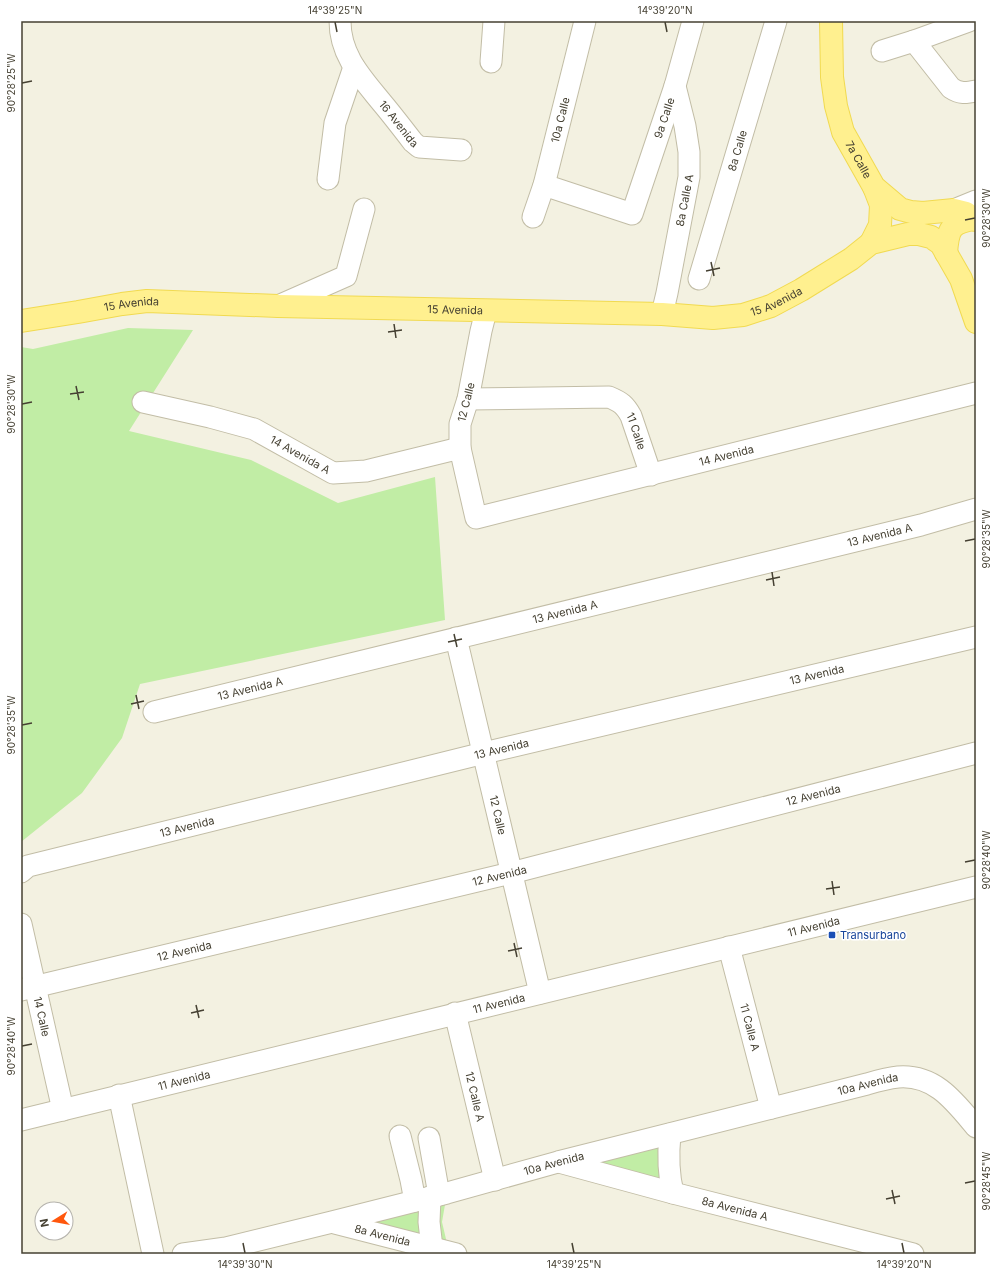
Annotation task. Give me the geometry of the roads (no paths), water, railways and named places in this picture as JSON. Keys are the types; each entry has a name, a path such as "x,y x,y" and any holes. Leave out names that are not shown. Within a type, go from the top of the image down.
{"main road":[{"name":"7a Calle","path":"832,21 832,77 836,106 843,132 874,187 900,209 911,212 924,213 954,210 966,213 975,213"},
{"path":"872,243 880,225 881,205 874,187"},
{"path":"946,253 947,238 951,228 975,213"},
{"path":"872,243 908,234 919,234 931,237 941,244 961,279 976,322"},
{"name":"15 Avenida","path":"21,321 147,301 278,306 662,314 713,318 743,315 770,306 801,290 845,263 872,243"}],"street":[{"path":"328,179 335,123 354,67 345,49 340,29 340,21"},
{"path":"492,62 494,21"},
{"name":"10a Calle","path":"533,217 544,185 585,21"},
{"name":"9a Calle","path":"544,185 632,214 674,86 693,21"},
{"name":"8a Calle","path":"699,279 776,21"},
{"path":"882,51 969,21"},
{"path":"914,41 951,88 956,92 963,94 976,91"},
{"name":"16 Avenida","path":"354,67 413,142 419,147 461,150"},
{"name":"8a Calle A","path":"662,314 689,177 689,152 685,126 674,86"},
{"path":"278,306 346,276 364,209"},
{"name":"12 Calle","path":"476,518 460,448 460,424 468,399 486,311"},
{"name":"14 Avenida","path":"476,518 976,393"},
{"name":"11 Calle","path":"468,399 609,396 621,402 631,416 651,474"},
{"name":"14 Avenida A","path":"143,402 210,417 254,429 333,472 366,471 460,448"},
{"name":"13 Avenida A","path":"154,712 921,525 976,509"},
{"name":"13 Avenida","path":"24,869 484,754 976,637"},
{"name":"12 Calle","path":"456,638 540,993"},
{"name":"12 Avenida","path":"28,988 511,872 976,753"},
{"name":"11 Avenida","path":"21,1120 976,887"},
{"name":"14 Calle","path":"21,924 28,988 63,1110"},
{"name":"11 Calle A","path":"730,947 771,1108"},
{"name":"12 Calle A","path":"455,1013 494,1180"},
{"name":"10a Avenida","path":"182,1254 226,1248 332,1222 428,1198 558,1162 898,1077 916,1078 940,1088 976,1126"},
{"path":"119,1095 153,1254"},
{"path":"670,1134 668,1165 673,1193"},
{"path":"400,1136 411,1180 428,1198"},
{"path":"429,1138 428,1198 432,1248"},
{"name":"8a Avenida A","path":"558,1162 904,1253"},
{"name":"8a Avenida","path":"332,1222 456,1254"}],"place":[{"name":"Transurbano","path":"832,935"}]}
